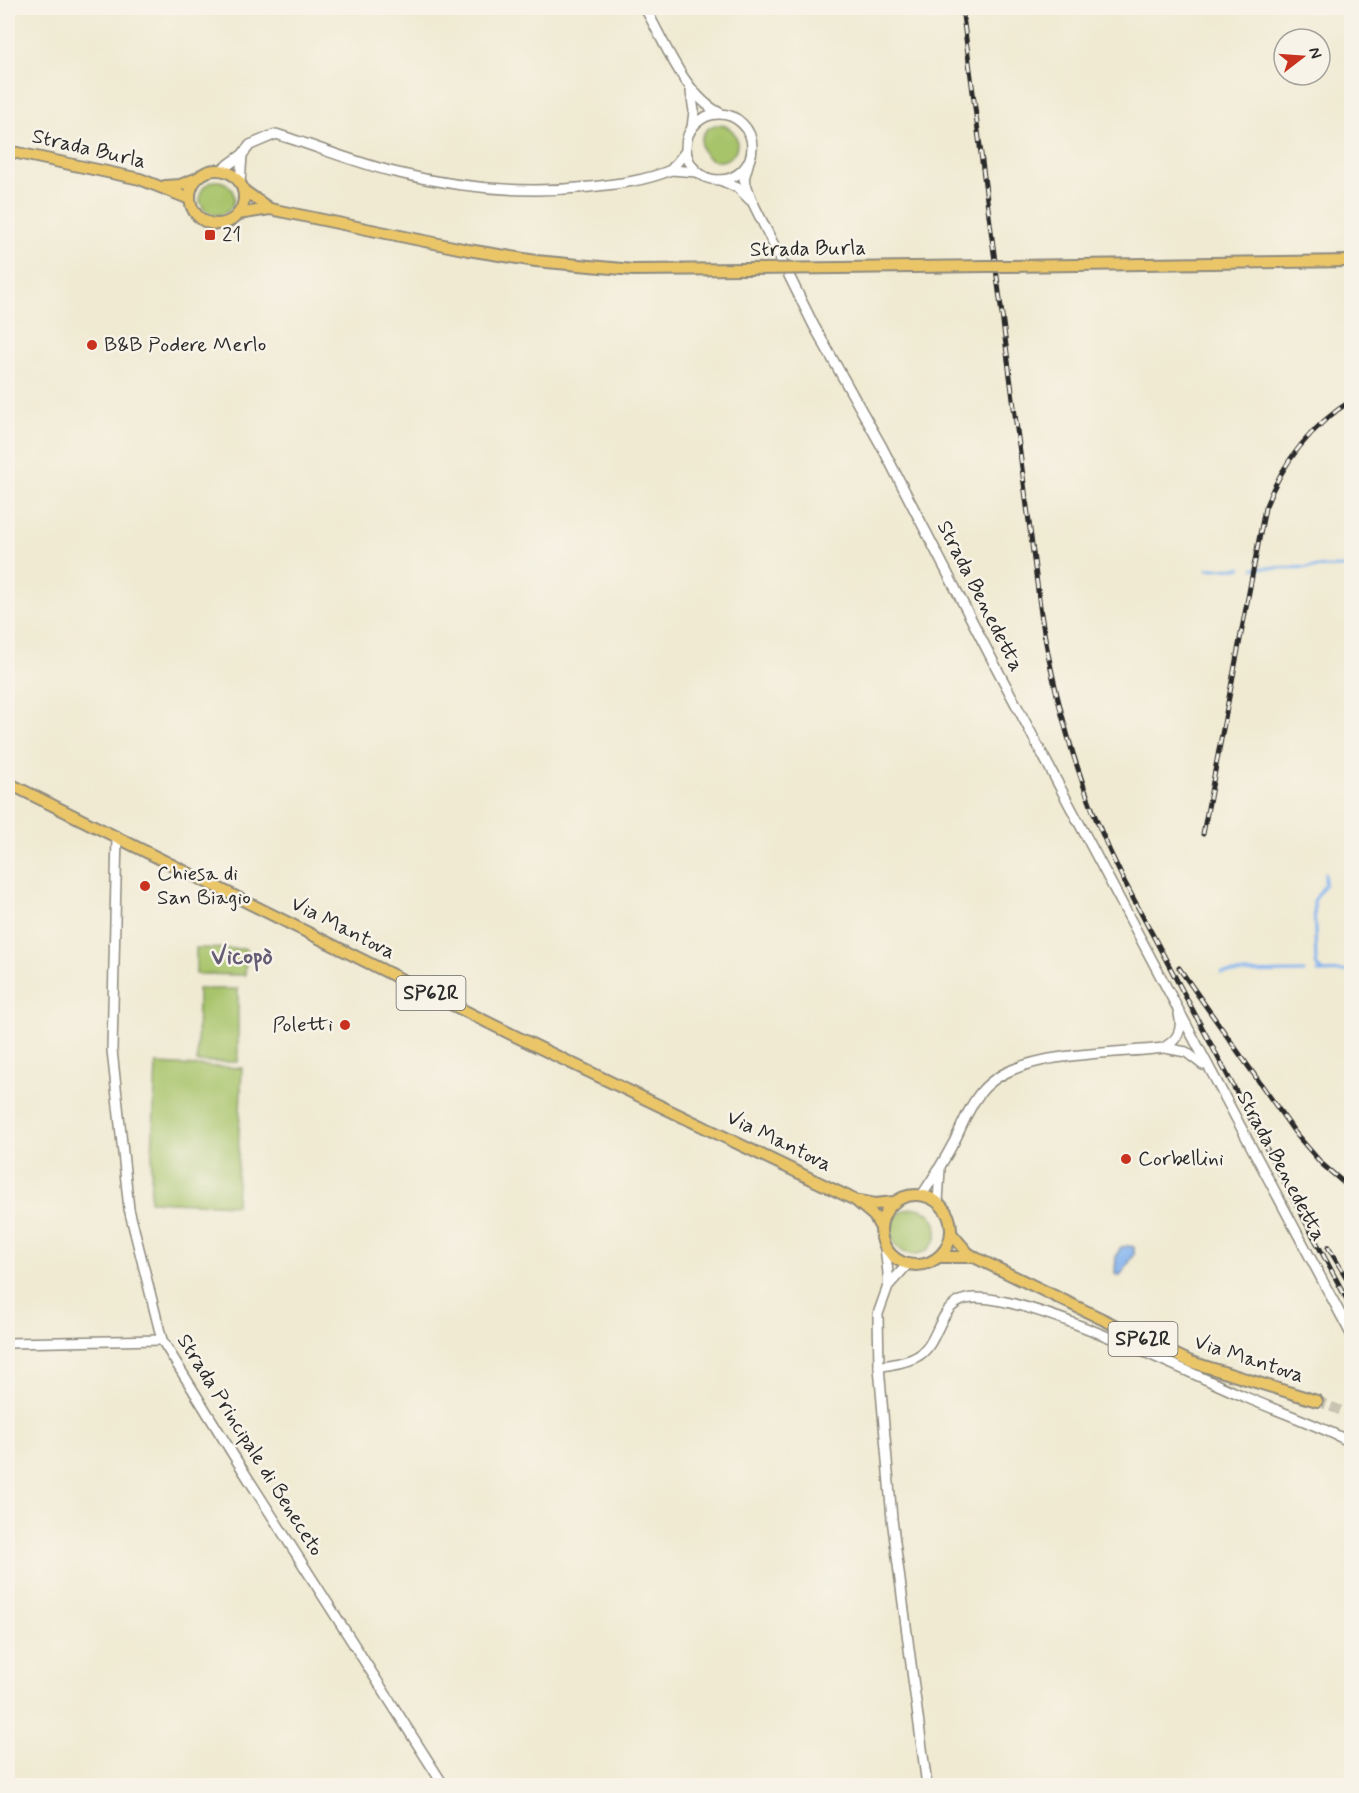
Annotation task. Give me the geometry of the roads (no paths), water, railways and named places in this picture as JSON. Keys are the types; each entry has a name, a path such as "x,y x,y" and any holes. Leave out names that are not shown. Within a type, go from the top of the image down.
{"main road":[{"name":"Strada Burla","path":"8,151 162,186 190,199 196,214 209,223 225,223 238,214 270,209 528,260 639,270 1352,261"},
{"name":"Strada Burla","path":"162,186 180,185 213,170 221,170 229,173 241,186 270,209"},
{"path":"190,199 193,184 198,178"},
{"path":"238,214 242,206 241,186"},
{"name":"Via Mantova","path":"8,783 513,1035 855,1200 874,1204 922,1195"},
{"path":"922,1195 938,1202"},
{"name":"Via Mantova","path":"855,1200 874,1216 881,1228 885,1247"},
{"path":"881,1228 887,1209 894,1202"},
{"name":"Via Mantova","path":"938,1202 948,1214 951,1233 976,1258"},
{"path":"940,1257 948,1245 951,1233"},
{"path":"885,1247 891,1255 908,1264"},
{"name":"Via Mantova","path":"908,1264 926,1264 940,1257 964,1255 976,1258 1191,1362 1317,1401"}],"street":[{"name":"Strada Benedetta","path":"645,8 691,90 705,106 738,119 745,126 752,146 744,179 753,203 814,326 882,447 996,667 1352,1336"},
{"name":"Strada Benedetta","path":"686,152 694,111 691,90"},
{"path":"692,128 709,115 720,113"},
{"path":"221,170 242,155 257,140 276,134 394,172 506,190 555,191 615,184 656,176 671,170 686,152 698,172"},
{"path":"241,186 242,155"},
{"path":"720,180 737,174 749,161"},
{"name":"Strada Benedetta","path":"671,170 698,172 720,180 738,188 753,203"},
{"name":"Strada Principale di Beneceto","path":"117,836 112,1050 129,1209 162,1340 444,1785"},
{"name":"Strada Benedetta","path":"1178,1006 1181,1023 1178,1036 1186,1052"},
{"path":"1163,1048 1178,1036 1190,1038 1200,1050"},
{"name":"Strada Benedetta","path":"922,1195 940,1167 973,1102 982,1089 998,1076 1039,1061 1163,1048 1175,1048 1198,1058 1213,1075"},
{"name":"Strada Benedetta","path":"938,1202 940,1167"},
{"path":"885,1247 888,1255 888,1286 878,1314 879,1367 892,1519 927,1785"},
{"path":"888,1286 908,1264"},
{"path":"879,1367 920,1356 930,1344 939,1322 957,1303 966,1299 1004,1300 1080,1326 1352,1441"},
{"path":"8,1343 162,1340"}],"water":[{"path":"1121,1247 1134,1247 1134,1255 1119,1276 1115,1274 1116,1256"}],"waterway":[{"path":"1254,568 1352,567"},
{"path":"1207,569 1241,568"},
{"path":"1323,971 1317,967 1316,962 1314,901 1325,884 1325,873"},
{"path":"1318,972 1352,971"},
{"path":"1221,973 1304,972"}],"tunnel":[{"path":"1317,1401 1352,1415"}],"railway":[{"path":"962,8 1041,614 1054,683 1072,751 1095,817 1124,881 1352,1309"},
{"path":"1203,834 1265,508 1280,476 1300,447 1337,410 1352,400"},
{"path":"1179,968 1296,1134 1322,1164 1352,1190"},
{"path":"1328,1247 1352,1287"}],"place":[{"name":"21","path":"210,235"},
{"name":"B&B Podere Merlo","path":"92,345"},
{"name":"Chiesa di San Biagio","path":"145,886"},
{"name":"Poletti","path":"345,1025"},
{"name":"Corbellini","path":"1126,1159"}],"district":[{"name":"Vicopò","path":"242,957"}]}
